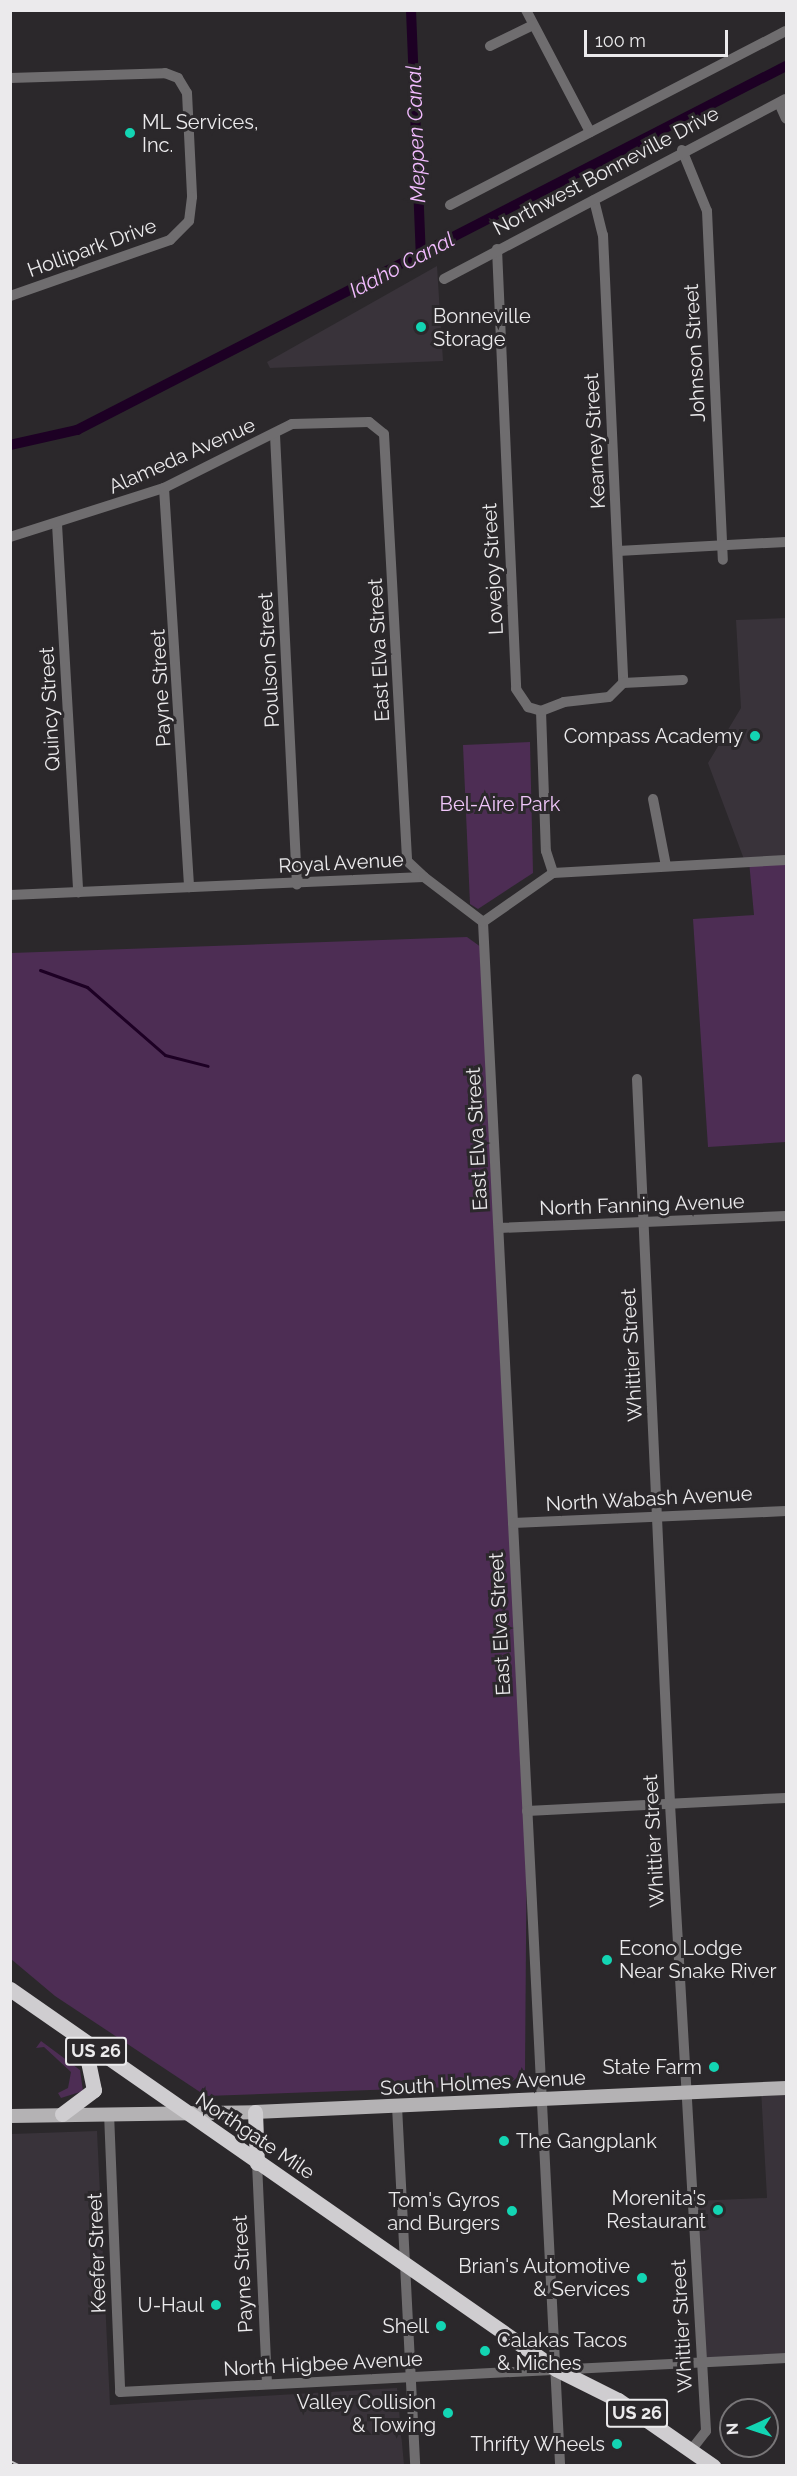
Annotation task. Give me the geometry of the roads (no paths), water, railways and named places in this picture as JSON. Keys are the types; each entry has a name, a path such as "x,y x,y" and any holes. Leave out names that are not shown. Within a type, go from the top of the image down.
{"highway":[{"name":"Northgate Mile","path":"10,1989 181,2112 405,2260 556,2369"},
{"path":"62,2114 94,2090 84,2043"},
{"path":"255,2112 257,2163"},
{"name":"US 26","path":"556,2369 618,2400 713,2466"}],"main road":[{"name":"South Holmes Avenue","path":"10,2116 255,2112 786,2088"}],"street":[{"path":"526,10 590,132"},
{"path":"490,46 533,25"},
{"path":"450,205 786,31"},
{"name":"Hollipark Drive","path":"10,78 165,73 178,78 187,93 192,197 189,221 170,240 10,296"},
{"path":"783,101 786,119"},
{"name":"Northwest Bonneville Drive","path":"444,279 497,249 594,200 682,150 783,101"},
{"name":"Johnson Street","path":"682,150 707,211 723,560"},
{"name":"Kearney Street","path":"594,200 603,235 623,682"},
{"name":"Lovejoy Street","path":"497,249 516,689 528,707 541,711"},
{"name":"Alameda Avenue","path":"10,537 57,524 164,488 275,435 292,424 369,422"},
{"name":"East Elva Street","path":"369,422 384,434 407,861 424,877"},
{"name":"Poulson Street","path":"275,435 297,884"},
{"name":"Payne Street","path":"164,488 189,887"},
{"name":"Quincy Street","path":"57,524 78,892"},
{"path":"618,551 786,542"},
{"path":"553,873 546,851 541,711 609,697 623,682 683,680"},
{"path":"653,799 666,866"},
{"path":"483,922 553,873 786,860"},
{"name":"Royal Avenue","path":"10,895 424,877 483,922"},
{"name":"East Elva Street","path":"483,922 560,2466"},
{"name":"Whittier Street","path":"637,1079 669,1804 706,2431 692,2450"},
{"name":"North Fanning Avenue","path":"499,1228 644,1224 786,1216"},
{"name":"North Wabash Avenue","path":"513,1523 786,1511"},
{"path":"527,1811 786,1798"},
{"path":"397,2106 415,2466"},
{"name":"Keefer Street","path":"109,2113 120,2392"},
{"name":"Payne Street","path":"257,2163 267,2384"},
{"path":"703,2363 786,2358"},
{"name":"North Higbee Avenue","path":"120,2392 703,2363"}],"waterway":[{"name":"Meppen Canal","path":"411,10 421,257"},
{"name":"Idaho Canal","path":"10,445 77,430 786,66"},
{"path":"40,970 87,987 165,1055 208,1066"}],"railway":[{"path":"10,2462 18,2466"}],"place":[{"name":"ML Services, Inc.","path":"130,133"},
{"name":"Bonneville Storage","path":"421,327"},
{"name":"Compass Academy","path":"755,736"},
{"name":"Econo Lodge Near Snake River","path":"607,1960"},
{"name":"State Farm","path":"714,2067"},
{"name":"The Gangplank","path":"504,2141"},
{"name":"Morenita's Restaurant","path":"718,2210"},
{"name":"Tom's Gyros and Burgers","path":"512,2211"},
{"name":"Brian's Automotive & Services","path":"642,2278"},
{"name":"U-Haul","path":"216,2305"},
{"name":"Shell","path":"441,2326"},
{"name":"Calakas Tacos & Miches","path":"485,2351"},
{"name":"Valley Collision & Towing","path":"448,2413"},
{"name":"Thrifty Wheels","path":"617,2444"}],"park label":[{"name":"Bel-Aire Park","path":"500,804"}]}
